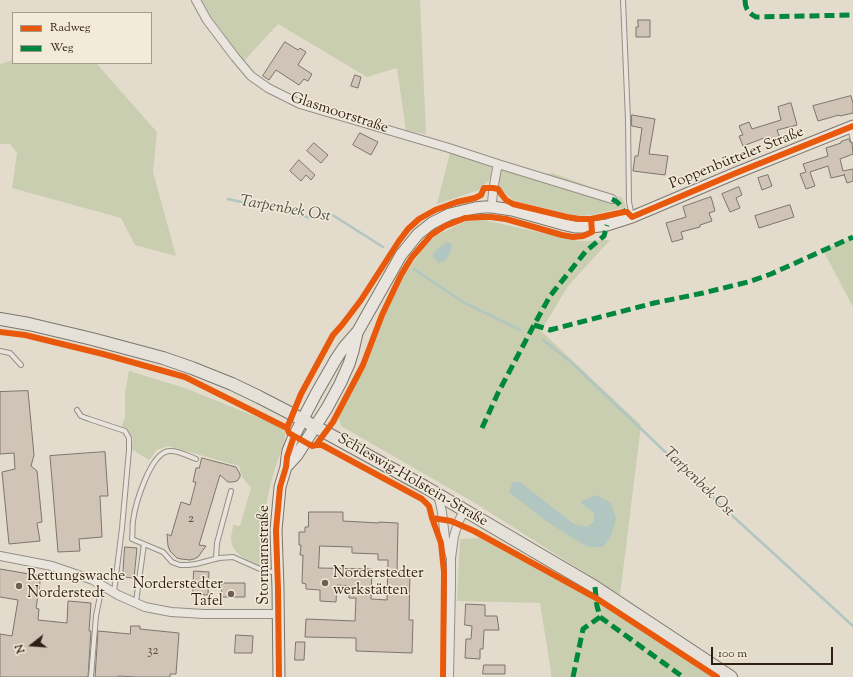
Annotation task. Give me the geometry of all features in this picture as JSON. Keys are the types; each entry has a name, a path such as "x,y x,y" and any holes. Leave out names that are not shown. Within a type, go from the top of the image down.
{"main road":[{"name":"Poppenbütteler Straße","path":"304,420 319,388 336,359 358,331 401,255 418,234 432,223 450,214 475,208 492,207 512,210 575,227 608,225 632,217 851,127"},
{"name":"Schleswig-Holstein-Straße","path":"0,319 29,324 92,339 163,358 232,384 304,420 438,494 595,587 731,677"},
{"name":"Poppenbütteler Straße","path":"315,426 327,408 349,364 358,331"},
{"name":"Stormarnstraße","path":"279,677 276,530 278,499 282,478 286,467 288,451 294,436 304,420"},
{"name":"Stormarnstraße","path":"286,467 297,455 315,426"}],"street":[{"name":"Glasmoorstraße","path":"196,0 207,20 235,57 252,76 268,88 300,104 449,148 612,199"},
{"path":"492,207 493,188 498,164"},
{"path":"438,494 445,538 451,558"},
{"path":"449,677 451,558 454,536 464,510"},
{"path":"0,556 52,566 93,580 145,607 171,612 204,614 278,614"}],"lane":[{"path":"622,0 628,120 630,202 632,217"},
{"path":"851,127 853,140"},
{"path":"0,351 10,353 21,366"},
{"path":"78,410 81,416 125,431 129,438 122,528 114,592"},
{"path":"196,459 181,453 168,451 160,454 146,476 133,519 132,540 163,552 172,562 180,565 196,564 219,558 233,557 260,569 277,573"},
{"path":"216,559 217,543 231,491"},
{"path":"136,603 144,544"},
{"path":"90,677 96,616 102,585"}],"green space":[{"path":"202,0 420,0 426,134 406,131 397,68 367,77 278,24 244,61 212,18"},
{"path":"12,60 12,64 97,64 157,132 153,172 176,256 135,245 121,218 12,188 17,153 10,144 0,144 0,64"},
{"path":"450,153 492,166 490,179 479,190 437,204"},
{"path":"501,161 545,174 552,173 622,198 626,207 592,215 578,216 515,201 505,194 498,185"},
{"path":"484,220 578,241 610,240 568,286 541,331 641,425 620,595 475,503 341,426 338,414 366,366 384,317 404,276 423,248 435,236 466,221","holes":["520,482 574,524 589,528 594,521 594,512 603,547"]},
{"path":"853,237 853,307 823,250"},
{"path":"129,371 185,388 281,427 285,432 282,451 277,462 267,500 265,528 266,565 264,567 242,557 234,549 232,544 231,536 233,525 240,526 251,488 242,477 239,466 168,446 157,450 149,460 131,449 133,439 129,432 121,429 125,417 125,392"},
{"path":"480,538 606,607 712,677 551,677 540,603 457,601 460,539"}],"shaded area":[{"path":"447,242 451,243 452,246 450,253 446,260 439,263 433,255 437,249"},
{"path":"513,482 520,482 574,524 588,527 594,521 594,513 580,502 596,495 611,503 616,519 611,536 603,547 588,547 546,521 509,492"}],"building":[{"path":"638,20 650,20 650,37 636,37"},
{"path":"285,42 298,50 300,48 306,52 298,65 312,74 308,81 304,79 299,85 276,70 269,80 263,76"},
{"path":"355,75 361,77 358,88 351,86"},
{"path":"851,96 853,113 818,121 813,106"},
{"path":"791,103 797,125 777,130 780,138 765,142 764,138 743,146 739,136 743,135 739,126 749,122 752,129 781,120 778,107"},
{"path":"632,115 655,119 649,154 668,156 665,175 633,171 635,156 638,156 642,128 632,126"},
{"path":"360,133 378,142 371,155 353,145"},
{"path":"849,139 852,143 853,154 840,159 843,171 853,169 853,181 847,183 844,174 831,178 828,166 810,172 815,186 806,189 800,174 806,172 803,164 828,156 826,148"},
{"path":"314,143 328,155 321,163 307,151"},
{"path":"299,160 315,175 311,180 306,175 301,181 290,171"},
{"path":"768,175 772,186 762,190 758,178"},
{"path":"739,187 742,195 736,198 740,208 730,212 722,194"},
{"path":"711,197 715,211 709,213 712,221 700,225 700,227 681,232 683,239 672,242 666,223 686,217 683,207"},
{"path":"790,205 794,217 759,228 755,216"},
{"path":"28,391 34,455 31,466 37,471 42,522 37,523 40,541 9,544 2,472 15,469 14,453 0,454 0,392"},
{"path":"105,452 108,496 100,496 102,537 79,539 80,551 58,552 50,456"},
{"path":"202,458 236,467 240,477 237,481 228,482 220,475 199,545 206,546 198,557 190,560 181,559 177,558 170,551 167,534 171,536 181,502 190,505 196,482 193,482 196,468 199,468"},
{"path":"309,512 343,512 343,521 398,523 397,571 410,571 409,620 413,620 412,653 356,651 356,638 305,637 306,619 355,621 356,598 349,598 349,586 337,585 336,602 320,601 320,590 306,589 306,584 302,583 303,555 300,555 301,545 299,545 299,532 305,532 305,527 308,527","holes":["320,546 352,547 352,553 378,554 378,560 388,560 387,600 371,599 372,569 319,568"]},
{"path":"125,547 137,548 134,578 123,577"},
{"path":"0,569 41,576 36,608 39,609 38,620 67,623 68,601 91,603 88,677 0,677 0,634 12,636 18,600 0,597"},
{"path":"194,571 209,572 208,595 193,594"},
{"path":"222,583 245,583 245,597 222,597"},
{"path":"466,604 485,605 485,616 497,616 499,630 484,630 483,649 480,649 480,659 465,658 466,639 471,639 472,626 465,625"},
{"path":"131,626 140,626 140,629 179,633 176,674 170,674 170,677 95,677 98,631 130,634"},
{"path":"236,635 253,636 252,653 235,653"},
{"path":"296,642 305,642 304,660 295,660"},
{"path":"484,665 505,665 505,674 483,674"}],"waterway":[{"name":"Tarpenbek Ost","path":"228,199 312,218 330,214 383,247"},
{"name":"Tarpenbek Ost","path":"414,269 463,302 520,330"},
{"name":"Tarpenbek Ost","path":"543,340 572,363 725,509 853,626"}],"marked path":[{"path":"745,0 748,10 756,17 853,15"},
{"path":"612,199 622,207 624,212"},
{"path":"482,428 498,393 550,296 586,251 604,236 607,225"},
{"path":"534,325 550,330 654,303 748,282 771,274 853,237"},
{"path":"595,587 600,617 683,677"},
{"path":"573,677 583,629 600,617"}],"cycle path":[{"path":"287,428 301,394 333,335 361,300 408,229 419,219 435,210 457,202 475,198 481,195 484,188 493,188 498,189 506,200 513,204 567,217 591,219 624,212 627,212 632,217 853,126"},
{"path":"316,445 333,422 363,365 382,315 401,275 412,257 431,235 445,226 465,218 491,217 506,219 573,237 583,236 592,232 591,219"},
{"path":"0,332 25,335 103,354 185,377 287,428 289,433 312,446 322,445 422,499 429,506 432,518 451,521 474,531 596,598 717,677"},
{"path":"279,677 276,530 280,487 294,436"},
{"path":"432,518 441,543 444,572 443,677"}],"place":[{"name":"Norderstedter werkstätten","path":"325,583"},
{"name":"Rettungswache Norderstedt","path":"19,586"},
{"name":"Norderstedter Tafel","path":"231,594"}]}
